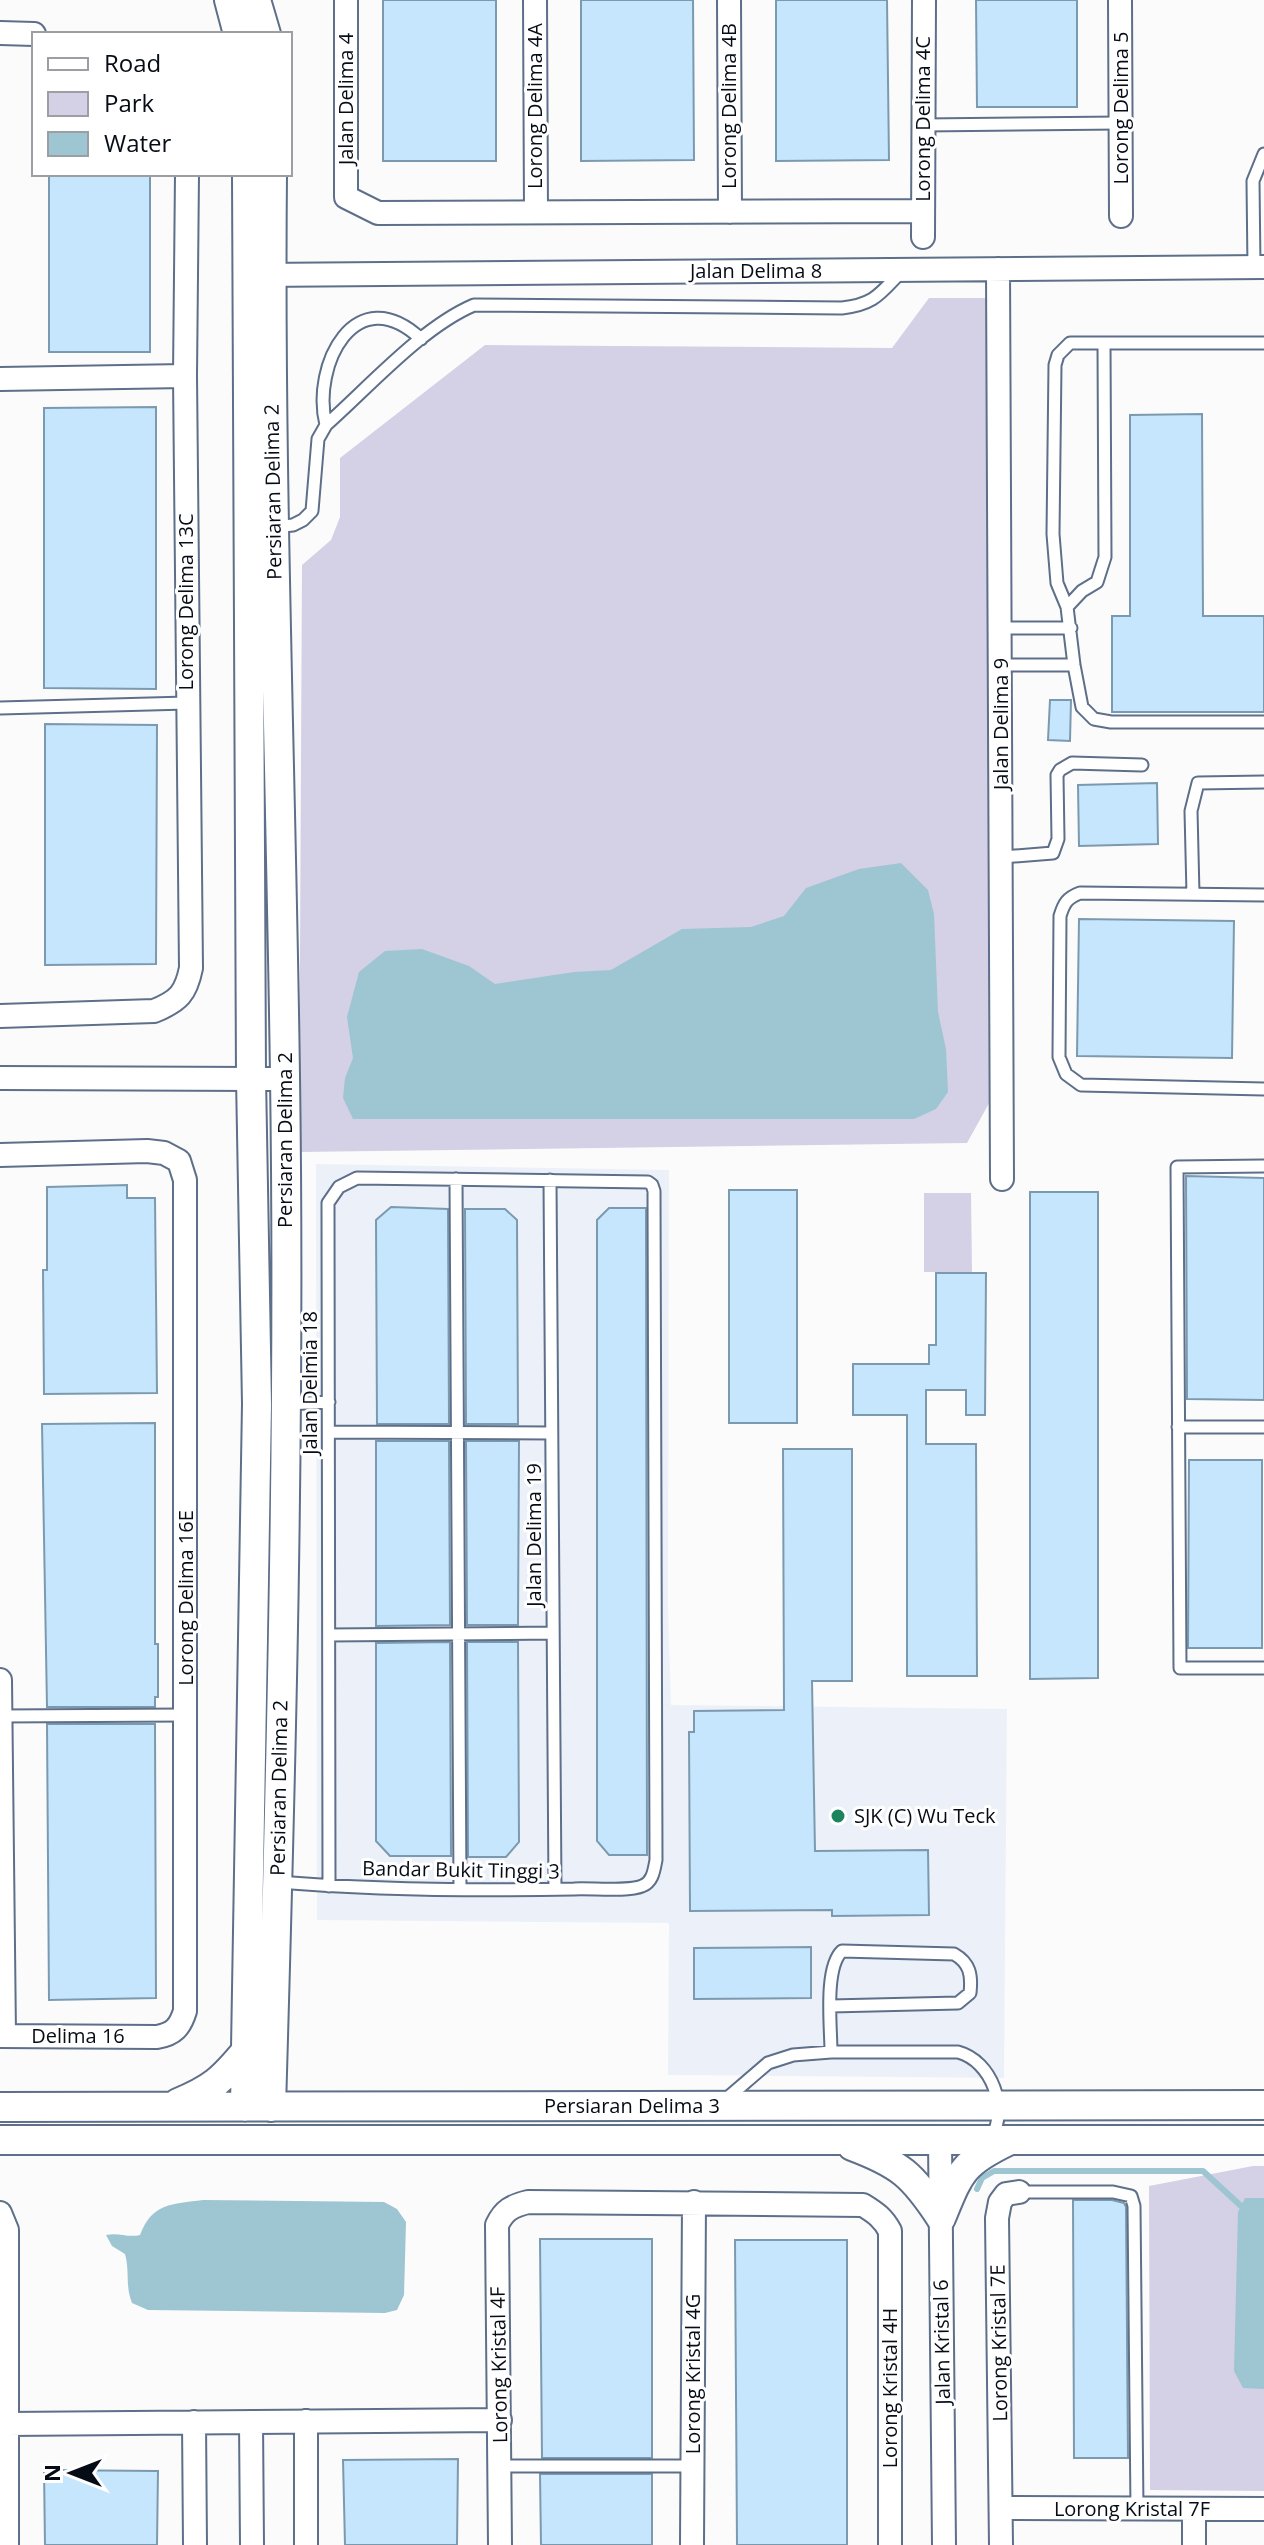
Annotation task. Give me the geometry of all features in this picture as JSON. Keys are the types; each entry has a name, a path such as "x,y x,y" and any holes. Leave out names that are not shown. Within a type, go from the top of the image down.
{"street":[{"path":"229,0 237,32"},
{"path":"256,0 265,32"},
{"name":"Jalan Delima 4","path":"346,0 346,197 378,213 536,212"},
{"name":"Lorong Delima 4A","path":"535,0 536,212"},
{"name":"Lorong Delima 4B","path":"729,0 730,212"},
{"name":"Lorong Delima 4C","path":"923,237 924,0"},
{"name":"Lorong Delima 5","path":"1120,0 1121,216"},
{"path":"0,33 32,34"},
{"name":"Lorong Delima 13C","path":"0,1016 154,1011 171,1004 187,988 191,968 185,376 187,176"},
{"name":"Persiaran Delima 2","path":"247,176 260,275 273,527 285,1079 286,1404 278,1882 259,2051"},
{"name":"Persiaran Delima 2","path":"258,2109 257,1404 251,1078 260,275 272,176"},
{"path":"536,212 923,211"},
{"name":"Jalan Delima 8","path":"260,275 1259,267"},
{"name":"Jalan Delima 9","path":"998,269 1002,1179"},
{"path":"0,379 185,376"},
{"path":"0,1078 285,1079"},
{"name":"Lorong Delima 16E","path":"0,1155 164,1153 179,1161 185,1180 185,2011 180,2026 169,2035 157,2037"},
{"path":"0,1680 2,2036"},
{"name":"Delima 16","path":"2,2036 157,2037"},
{"path":"169,2107 206,2091 259,2051 293,2084 327,2106"},
{"name":"Persiaran Delima 3","path":"0,2107 258,2109 327,2106 1264,2105"},
{"path":"896,2106 917,2114 940,2140 950,2121 971,2106"},
{"path":"229,2140 258,2109 290,2140"},
{"name":"Persiaran Delima 3","path":"0,2140 1264,2140"},
{"path":"836,2140 875,2154 908,2174 921,2187 941,2218"},
{"name":"Jalan Kristal 6","path":"940,2140 944,2545"},
{"path":"941,2218 962,2170 1001,2140"},
{"name":"Lorong Kristal 7E","path":"1001,2508 997,2218 1000,2202 1006,2194 1019,2192"},
{"name":"Lorong Kristal 4F","path":"500,2545 497,2225 502,2214 513,2206 528,2202 694,2202"},
{"name":"Lorong Kristal 4H","path":"694,2202 863,2205 878,2214 890,2231 890,2545"},
{"name":"Lorong Kristal 4G","path":"692,2545 694,2202"},
{"path":"0,2213 7,2230 7,2545"},
{"path":"7,2424 500,2420"},
{"path":"306,2421 306,2545"},
{"path":"194,2422 195,2545"},
{"path":"251,2422 252,2545"},
{"path":"1001,2508 1001,2545"},
{"name":"Lorong Kristal 7F","path":"1001,2508 1264,2509"},
{"path":"1194,2509 1194,2545"}],"lane":[{"path":"923,125 1121,123"},
{"path":"1259,267 1253,181 1264,154"},
{"path":"273,527 293,525 312,511 318,439 326,425 421,339 456,312 474,305 842,308 863,306 904,270"},
{"path":"326,425 322,410 325,381 341,338 350,327 364,320 392,320 405,325 421,339"},
{"path":"1264,343 1070,343 1058,355 1055,365 1053,534 1057,583 1067,607 1082,707 1094,719 1111,722 1264,722"},
{"path":"1067,607 1082,591 1097,582 1105,557 1104,343"},
{"path":"1001,628 1071,628"},
{"path":"1002,665 1074,665"},
{"path":"0,708 187,703"},
{"path":"1002,857 1053,853 1058,839 1057,775 1064,767 1072,763 1142,765"},
{"path":"1193,894 1191,811 1198,783 1264,782"},
{"path":"1264,895 1080,893 1064,903 1060,916 1059,1057 1066,1074 1081,1085 1264,1089"},
{"path":"1264,1166 1177,1167 1180,1668 1264,1668"},
{"name":"Jalan Delmia 18","path":"329,1886 328,1203 339,1187 357,1178 640,1181 652,1185 656,1860 653,1876 644,1885"},
{"path":"456,1179 460,1888"},
{"name":"Jalan Delima 19","path":"550,1180 555,1889"},
{"path":"257,1404 329,1402"},
{"path":"1178,1427 1264,1427"},
{"path":"329,1432 551,1433"},
{"path":"329,1635 553,1633"},
{"path":"0,1716 186,1715"},
{"name":"Bandar Bukit Tinggi 3","path":"278,1882 329,1886 555,1889 644,1885"},
{"path":"831,2006 958,2003 970,1993 970,1970 954,1954 842,1951 832,1963 831,2006 831,2052"},
{"path":"719,2106 768,2063 793,2055 947,2052 968,2055 981,2065 1000,2106 1001,2140"},
{"path":"1019,2192 1113,2192 1131,2196 1134,2206 1137,2509"},
{"path":"500,2466 693,2466"}],"shaded area":[{"path":"316,1164 669,1170 668,1604 671,1705 1007,1709 1004,2078 668,2075 669,1923 317,1920"}],"green space":[{"path":"929,298 994,298 998,1087 967,1143 299,1152 302,565 331,540 340,517 340,458 485,345 892,348"},
{"path":"924,1193 971,1193 972,1272 924,1272"},
{"path":"1264,2166 1264,2491 1150,2490 1149,2186"}],"water":[{"path":"901,863 928,890 934,914 938,1012 946,1049 948,1092 936,1109 914,1119 353,1119 343,1098 345,1078 353,1058 347,1017 359,972 385,951 422,949 469,966 495,984 574,972 611,970 682,929 751,927 784,916 806,888 859,869"},
{"path":"1245,2198 1264,2198 1264,2389 1243,2388 1234,2371 1238,2212"},
{"path":"203,2200 384,2202 397,2209 406,2222 404,2295 397,2310 385,2313 148,2310 132,2303 125,2254 112,2246 106,2235 140,2235 151,2217 164,2207"}],"building":[{"path":"383,0 496,0 496,161 383,161"},
{"path":"581,0 693,0 694,160 581,161"},
{"path":"776,0 887,0 889,160 776,161"},
{"path":"976,0 1077,0 1077,107 977,107"},
{"path":"49,176 150,176 150,352 49,352"},
{"path":"156,407 156,689 44,688 44,408"},
{"path":"1202,414 1203,616 1264,616 1264,712 1112,712 1112,616 1130,616 1130,415"},
{"path":"1050,700 1071,700 1070,741 1048,740"},
{"path":"45,724 157,725 156,964 45,965"},
{"path":"1157,783 1158,844 1079,846 1078,785"},
{"path":"1079,919 1234,921 1232,1058 1077,1056"},
{"path":"1186,1176 1264,1178 1264,1400 1187,1399"},
{"path":"127,1185 127,1198 155,1198 157,1393 44,1394 43,1270 47,1270 47,1187"},
{"path":"729,1190 797,1190 797,1423 729,1423"},
{"path":"1030,1192 1098,1192 1098,1678 1030,1679"},
{"path":"391,1207 448,1209 449,1424 377,1424 376,1220"},
{"path":"609,1208 646,1208 647,1855 609,1855 597,1841 597,1220"},
{"path":"465,1209 505,1209 517,1220 518,1424 466,1424"},
{"path":"936,1273 986,1273 985,1415 966,1415 966,1390 926,1390 926,1444 976,1444 977,1676 907,1676 907,1415 853,1415 853,1364 929,1364 929,1345 936,1345"},
{"path":"155,1423 155,1644 158,1644 158,1697 155,1697 155,1707 47,1707 42,1424"},
{"path":"376,1441 449,1441 450,1625 376,1626"},
{"path":"466,1441 519,1441 518,1625 467,1625"},
{"path":"783,1449 852,1449 852,1681 812,1681 815,1851 928,1850 929,1915 832,1916 832,1910 690,1911 689,1732 694,1732 694,1711 784,1710"},
{"path":"1189,1460 1262,1460 1262,1648 1188,1648"},
{"path":"450,1642 451,1856 390,1856 376,1841 376,1643"},
{"path":"467,1642 518,1642 519,1842 506,1857 468,1857"},
{"path":"47,1724 155,1724 156,1998 49,2000"},
{"path":"811,1947 811,1998 694,1999 694,1948"},
{"path":"1073,2200 1112,2200 1124,2203 1126,2207 1128,2458 1074,2458"},
{"path":"540,2239 652,2239 652,2458 542,2458"},
{"path":"735,2240 847,2240 847,2545 737,2545"},
{"path":"458,2459 457,2545 345,2545 343,2460"},
{"path":"44,2470 158,2471 157,2545 45,2545"},
{"path":"540,2474 652,2474 652,2545 541,2545"}],"waterway":[{"path":"977,2189 982,2178 994,2171 1203,2171 1241,2206"}],"place":[{"name":"SJK (C) Wu Teck","path":"838,1816"}]}
